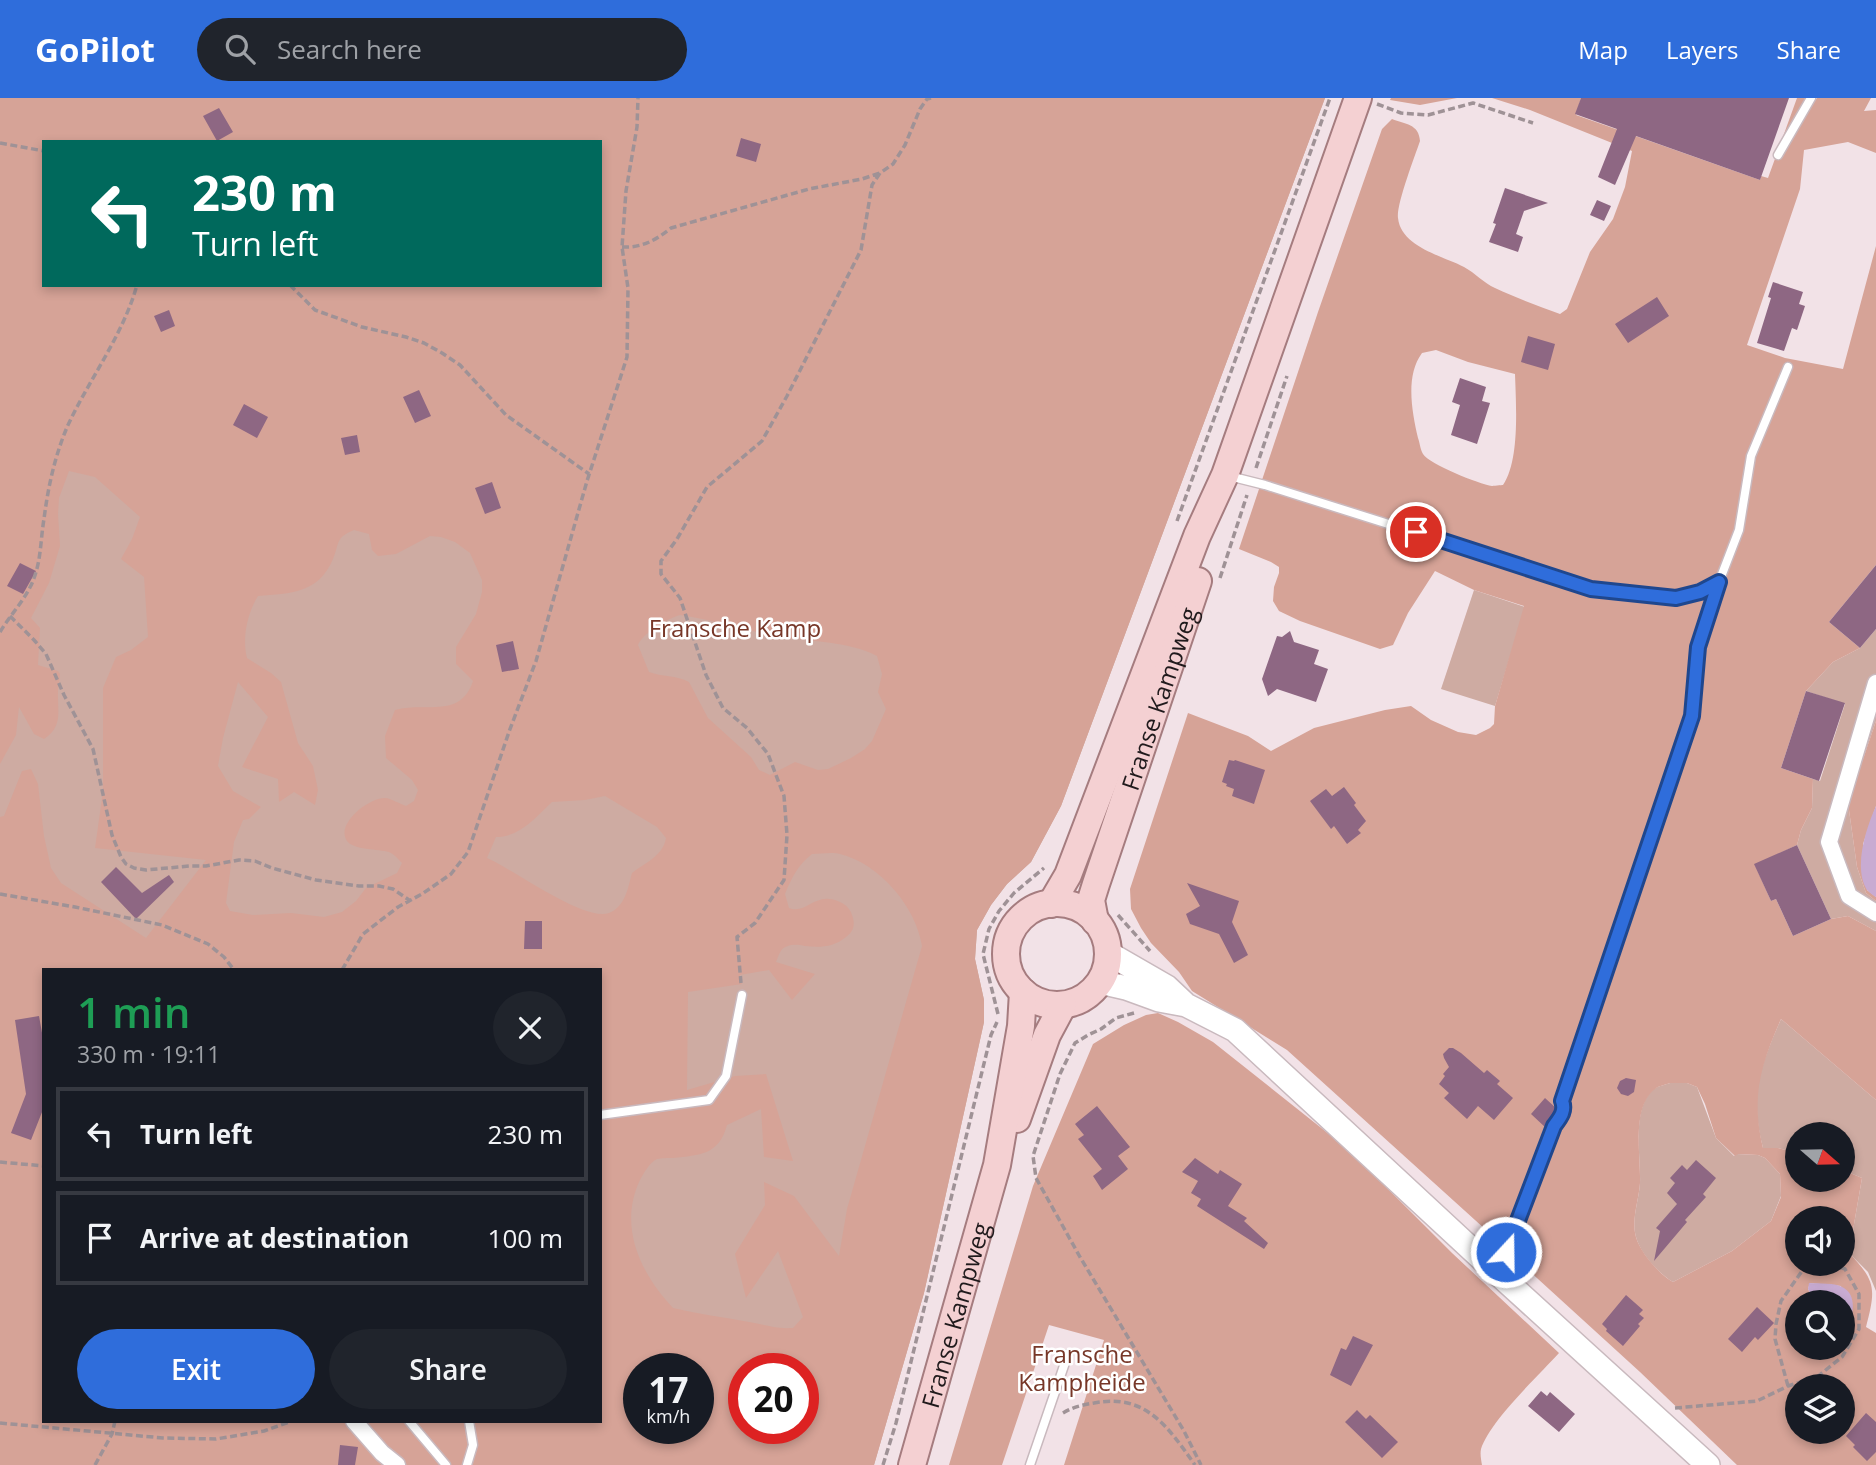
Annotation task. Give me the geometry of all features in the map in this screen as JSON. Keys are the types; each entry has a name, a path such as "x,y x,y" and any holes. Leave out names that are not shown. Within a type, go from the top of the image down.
{"main road":[{"name":"Franse Kampweg","path":"1051,904 1068,875 1197,536 1225,475 1364,100"},
{"name":"Franse Kampweg","path":"1105,916 1091,900 1212,540 1225,475"},
{"path":"1051,904 1071,905 1088,913 1105,916 1101,927 1108,945 1108,964 1100,982 1091,993 1076,1003 1042,1004 1027,997 1016,985 1009,972 1006,956 1008,940 1025,914 1039,906 1051,904"},
{"path":"1108,953 1167,987 1186,1005 1235,1030 1708,1465"},
{"path":"1100,982 1159,1000 1186,1005"},
{"name":"Franse Kampweg","path":"912,1465 997,1165 1021,1026 1023,992"},
{"name":"Franse Kampweg","path":"997,1165 1021,1109 1047,1035 1063,1005"}],"street":[{"path":"1876,683 1829,842 1849,896 1876,913"},
{"path":"356,1423 382,1454 397,1465"}],"lane":[{"path":"1778,155 1811,98"},
{"path":"1496,1272 1554,1126 1563,1113 1562,1101 1692,716 1698,647 1739,530 1751,456 1788,367"},
{"path":"1225,475 1265,485 1591,589 1676,598 1700,592 1719,582"},
{"path":"602,1115 709,1100 726,1076 742,995"},
{"path":"1030,1465 1068,1354"},
{"path":"411,1423 446,1465"},
{"path":"467,1465 473,1445 469,1423"}],"path":[{"path":"343,968 363,934 398,906 451,874 468,852 536,661 589,474 627,357 628,288 622,247 626,191 637,127 638,98"},
{"path":"622,247 635,248 658,239 671,228 880,173 893,164 905,145 920,109 930,98"},
{"path":"1364,100 1401,113 1428,115 1473,103 1533,123"},
{"path":"0,143 42,151"},
{"path":"742,995 737,937 755,923 784,880 788,835 784,796 768,754 747,728 723,708 706,675 680,598 661,574 662,561 707,487 762,441 861,250 872,185 880,173"},
{"path":"0,632 23,600 37,571 49,486 68,425 120,327 136,287"},
{"path":"292,287 315,310 362,327 425,343 442,353 460,365 506,415 589,474"},
{"path":"10,616 46,654 93,749 112,835 126,864 146,870 206,866 239,860 255,861 316,880 393,889 409,901"},
{"path":"0,894 162,925 208,944 232,968"},
{"path":"1105,916 1144,945"},
{"path":"1116,1018 1075,1044 1060,1074 1033,1156 1036,1178 1184,1431 1201,1465"},
{"path":"0,1162 42,1166"},
{"path":"1785,1375 1775,1339 1776,1324 1781,1301 1798,1276"},
{"path":"1822,1374 1842,1357 1859,1329 1860,1294 1849,1276"},
{"path":"1649,1410 1757,1401 1785,1387"},
{"path":"1043,1426 1073,1407 1110,1400 1128,1402 1142,1407 1168,1427 1195,1465"},
{"path":"0,1423 163,1438 216,1439 264,1431 286,1423"},
{"path":"95,1465 112,1434 115,1423"}],"green space":[{"name":"Fransche Kamp","path":"0,98 1325,98 1061,806 1031,862 1007,884 977,930 975,959 984,1000 984,1022 924,1293 874,1465 0,1465"},
{"path":"1474,590 1525,607 1495,706 1441,689"},
{"path":"1876,629 1876,721 1848,803 1857,867 1866,893 1876,901 1876,931 1848,916 1831,919 1797,845 1812,808 1813,779 1820,781 1845,704 1806,691 1833,662 1860,648"},
{"path":"1781,1019 1876,1100 1876,1291 1868,1272 1855,1259 1855,1218 1862,1178 1855,1175 1855,1122 1785,1122 1785,1150 1763,1148 1757,1105 1759,1079"},
{"path":"1670,1083 1687,1083 1697,1087 1716,1138 1734,1156 1758,1155 1765,1158 1780,1174 1781,1196 1771,1221 1732,1251 1673,1282 1646,1256 1638,1243 1634,1224 1640,1183 1639,1133 1642,1108 1654,1089"}],"shaded area":[{"name":"Fransche Kamp","path":"0,98 1325,98 1061,806 1031,862 1007,884 977,930 975,959 984,1000 984,1022 924,1293 874,1465 0,1465 0,817 4,816 22,771 31,769 38,784 51,868 61,883 146,938 206,860 95,848 103,791 103,688 116,657 148,637 144,577 121,559 140,517 95,477 69,471 59,498 60,546 49,583 31,618 40,628 38,665 60,674 57,723 54,729 44,739 34,734 19,707 16,735 0,764","holes":["354,530 369,534 372,550 378,556 396,554 430,536 455,542 470,553 482,580 482,592 476,614 456,647 456,664 473,681 460,701 451,705 395,710 385,736 386,758 412,780 418,790 414,801 406,806 386,798 371,802 356,813 346,827 345,834 350,844 389,852 396,857 402,863 397,873 366,888 356,901 342,912 324,917 291,913 253,915 230,911 226,903 234,842 243,820 249,819 261,807 233,791 218,766 238,682 268,717 242,767 278,779 279,802 294,792 315,805 318,790 313,766 298,743 281,682 247,658 245,634 248,618 258,596 292,592 320,579 327,571 339,541 344,536","680,615 781,637 842,645 877,656 882,674 878,692 886,709 872,741 851,758 828,769 818,770 795,762 770,775 759,770 751,757 708,718 689,682 649,672 638,645 640,641 669,619","605,796 657,827 666,838 661,850 632,873 625,896 619,906 609,913 598,914 583,910 487,858 496,837 520,830 552,802","834,853 855,859 869,867 894,889 912,917 922,946 847,1209 839,1256 794,1196 764,1182 765,1205 735,1254 746,1298 778,1251 803,1317 793,1328 786,1328 673,1308 642,1264 632,1231 634,1197 647,1168 660,1158 707,1152 719,1142 727,1125 761,1109 764,1157 793,1161 766,1074 735,1076 687,1090 688,992 742,984 740,975 769,970 792,1000 815,974 776,962 781,950 792,945 832,945 852,931 852,915 842,903 824,899 795,909 789,908 785,894 803,862 812,854"]},
{"path":"1457,98 1420,105 1390,100"},
{"path":"1492,98 1581,98 1576,115 1760,180 1761,176 1768,178 1797,98 1814,98 1813,103 1817,98 1871,98 1864,111 1876,110 1876,153 1848,142 1804,150 1800,189 1747,345 1785,358 1843,369 1876,246 1876,565 1829,622 1860,648 1833,662 1806,691 1781,768 1813,779 1812,808 1797,845 1755,865 1771,901 1776,899 1793,936 1831,919 1848,916 1876,931 1876,1100 1781,1019 1763,1067 1758,1113 1763,1148 1785,1150 1785,1192 1855,1192 1855,1175 1862,1178 1855,1218 1855,1206 1785,1206 1785,1276 1855,1276 1855,1260 1869,1279 1872,1294 1866,1327 1876,1333 1876,1465 1737,1465 1496,1239 1287,1050 1192,991 1179,972 1151,943 1131,909 1130,889 1188,713 1248,736 1271,751 1314,728 1411,706 1431,720 1458,732 1476,735 1494,724 1495,706 1524,606 1474,590 1435,571 1408,613 1393,645 1380,649 1279,611 1273,601 1279,567 1239,549 1382,129 1392,119 1414,128 1419,135 1420,141 1398,212 1401,228 1407,236 1424,249 1464,267 1503,292 1560,314 1567,309 1590,252 1613,219 1625,187 1632,151 1530,110","holes":["1436,350 1468,362 1515,374 1515,447 1503,485 1492,486 1466,478 1434,463 1423,454 1412,406 1413,372 1422,353","1670,1083 1687,1083 1697,1087 1716,1138 1735,1156 1758,1155 1765,1158 1780,1174 1781,1197 1771,1221 1732,1251 1673,1282 1646,1256 1638,1243 1634,1224 1640,1183 1639,1133 1643,1108 1655,1089"]},
{"path":"1876,721 1876,806 1863,844 1867,890 1876,897 1876,901 1866,893 1857,867 1848,803"},
{"path":"1876,806 1876,897 1867,890 1863,881 1861,860 1868,825"},
{"path":"1158,1013 1213,1042 1349,1150 1452,1253 1559,1353 1494,1425 1481,1449 1482,1465 1064,1465 1104,1340 1049,1325 1002,1465 949,1465 1033,1186 1093,1044 1124,1025 1146,1015"},
{"path":"1809,1283 1836,1285 1846,1290 1809,1290"}],"building":[{"path":"1581,98 1789,98 1760,180 1636,136 1615,185 1598,177 1617,129 1575,114"},
{"path":"219,108 233,132 216,140 203,116"},
{"path":"741,138 761,144 756,162 736,156"},
{"path":"1505,188 1548,203 1524,211 1516,234 1523,237 1518,252 1489,242"},
{"path":"1597,200 1611,206 1604,221 1590,215"},
{"path":"1773,282 1803,292 1799,304 1805,306 1797,330 1792,328 1784,351 1757,343 1771,298 1768,297"},
{"path":"1657,297 1669,316 1628,343 1615,324"},
{"path":"169,310 175,326 161,332 154,316"},
{"path":"1528,336 1555,344 1548,370 1521,362"},
{"path":"1460,378 1486,387 1482,401 1490,403 1477,444 1451,435 1460,405 1452,402"},
{"path":"419,390 431,416 415,423 403,397"},
{"path":"244,404 268,417 257,438 233,425"},
{"path":"357,435 360,452 345,455 341,438"},
{"path":"492,482 501,508 485,514 475,488"},
{"path":"20,563 36,571 23,594 7,586"},
{"path":"1876,565 1876,629 1860,648 1829,622"},
{"path":"1290,631 1294,642 1319,650 1314,664 1328,669 1316,702 1277,689 1268,696 1262,679 1277,636 1282,637"},
{"path":"513,641 519,669 502,672 496,645"},
{"path":"1806,691 1845,703 1819,781 1781,768"},
{"path":"1229,760 1265,770 1254,804 1232,796 1234,789 1222,782"},
{"path":"1344,787 1366,821 1358,830 1361,833 1347,844 1334,826 1331,829 1310,801 1326,789 1332,796"},
{"path":"1797,845 1831,919 1793,936 1776,899 1771,901 1754,864"},
{"path":"116,867 142,893 169,875 174,882 136,919 101,882"},
{"path":"1187,883 1239,901 1232,922 1248,955 1234,963 1219,934 1190,924 1186,914 1200,906"},
{"path":"525,921 542,921 542,949 524,949"},
{"path":"39,1016 42,1033 42,1112 31,1140 11,1133 26,1094 15,1020"},
{"path":"1449,1048 1461,1053 1484,1073 1487,1070 1500,1081 1497,1084 1513,1098 1494,1120 1478,1106 1467,1119 1444,1098 1449,1093 1439,1084 1449,1067 1443,1054"},
{"path":"1626,1078 1636,1080 1634,1092 1628,1096 1621,1094 1617,1088 1620,1081"},
{"path":"1545,1098 1557,1109 1546,1128 1531,1114"},
{"path":"1097,1106 1130,1147 1118,1156 1128,1169 1102,1190 1093,1176 1102,1169 1078,1139 1084,1135 1075,1124"},
{"path":"1195,1158 1218,1174 1220,1170 1242,1184 1228,1206 1247,1218 1244,1221 1268,1243 1264,1249 1197,1206 1201,1199 1191,1193 1198,1181 1182,1172"},
{"path":"1696,1160 1716,1178 1703,1194 1706,1197 1654,1261 1660,1231 1656,1228 1677,1204 1667,1193 1675,1183 1670,1178 1682,1165 1687,1170"},
{"path":"1626,1295 1643,1310 1639,1314 1644,1318 1623,1346 1602,1324"},
{"path":"1757,1307 1774,1323 1758,1340 1755,1337 1742,1352 1728,1339"},
{"path":"1353,1336 1373,1345 1351,1386 1330,1375 1341,1348 1346,1350"},
{"path":"1541,1391 1547,1396 1550,1392 1575,1414 1559,1432 1528,1406"},
{"path":"1357,1410 1366,1419 1370,1415 1398,1442 1382,1458 1345,1422"},
{"path":"1866,1413 1876,1422 1876,1452 1867,1461 1853,1447 1855,1426"},
{"path":"340,1445 358,1447 355,1465 338,1465"}],"route":[{"path":"1416,532 1591,589 1676,598 1700,592 1719,582 1698,647 1692,716 1562,1101 1563,1113 1554,1126 1506,1252"}],"park label":[{"name":"Fransche Kampheide","path":"1082,1367"}]}
